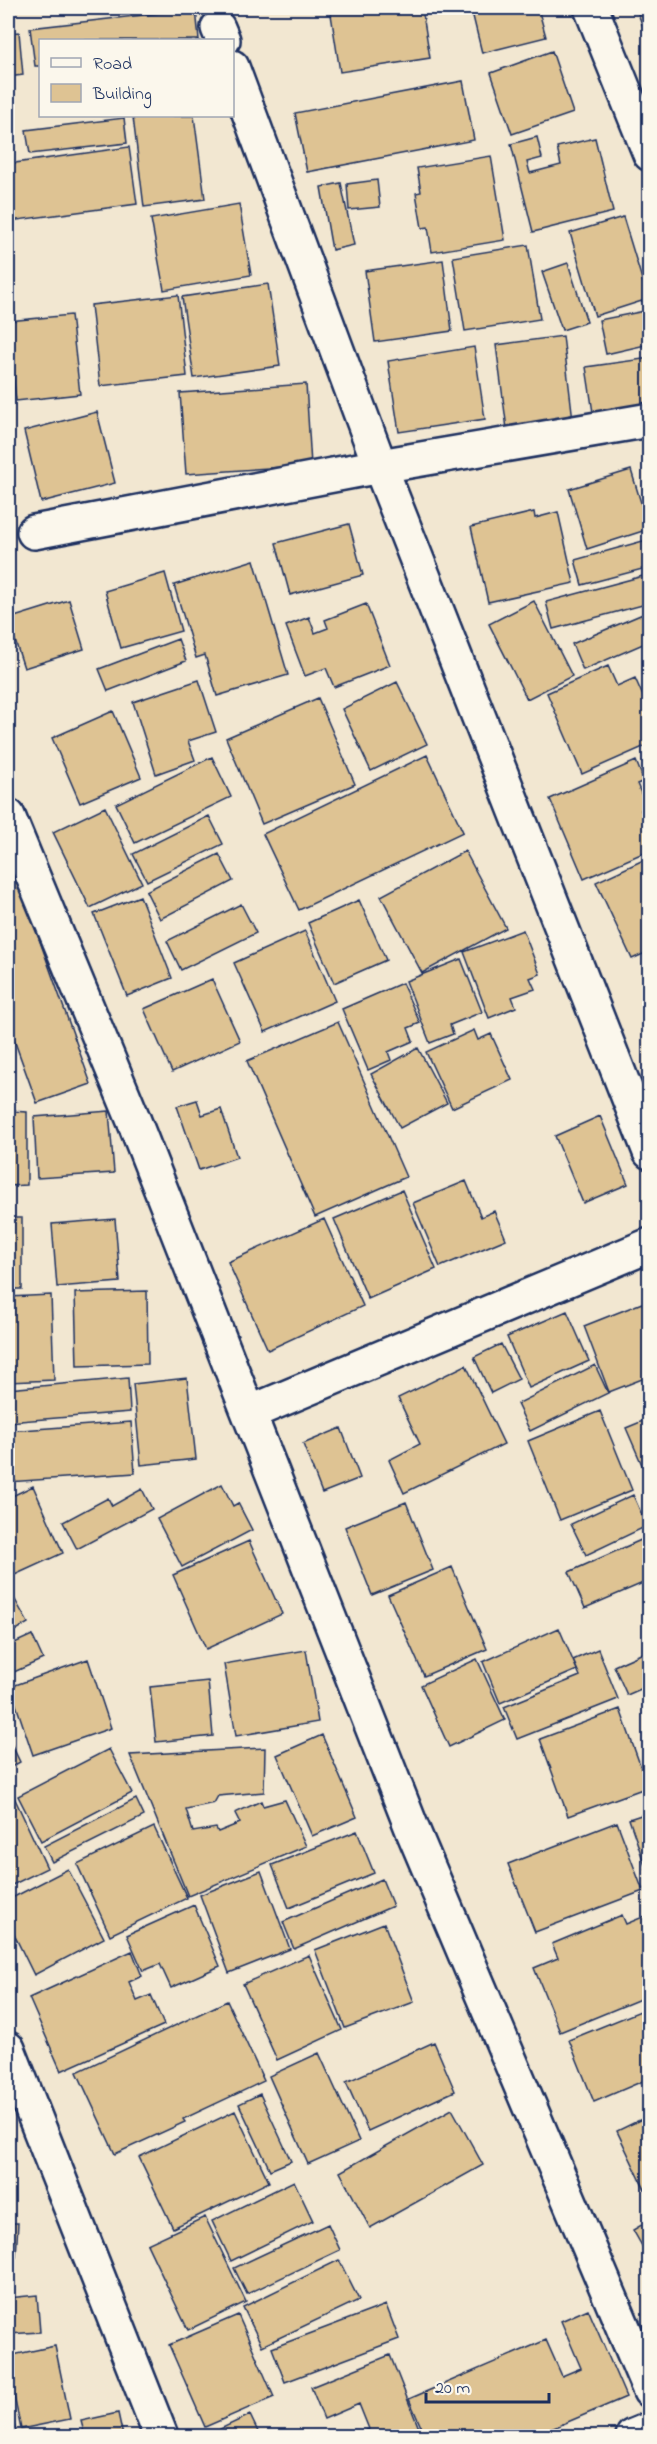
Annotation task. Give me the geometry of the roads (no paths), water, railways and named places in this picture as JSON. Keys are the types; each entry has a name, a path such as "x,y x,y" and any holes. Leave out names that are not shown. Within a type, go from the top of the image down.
{"street":[{"path":"591,8 650,154"},
{"path":"234,72 380,466 650,1152"},
{"path":"33,532 380,466 650,420"},
{"path":"8,816 134,1121 413,1831 650,2391"},
{"path":"249,1413 650,1245"},
{"path":"8,2049 161,2436"},
{"path":"633,2436 650,2429"}]}
